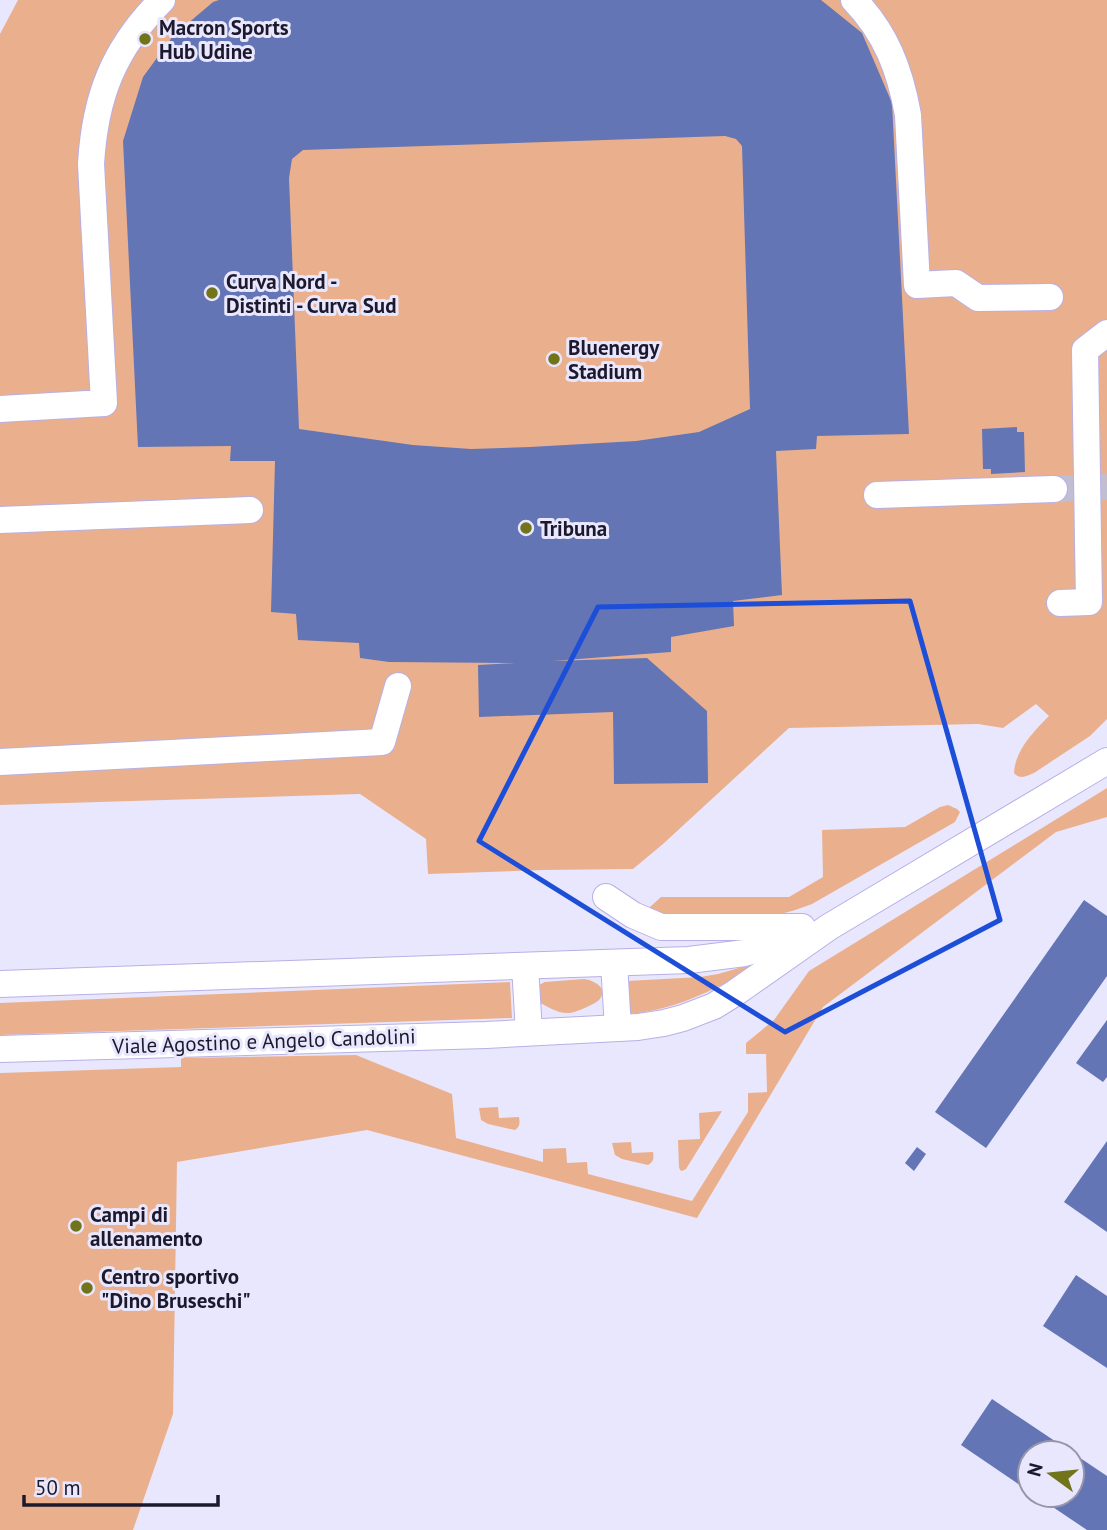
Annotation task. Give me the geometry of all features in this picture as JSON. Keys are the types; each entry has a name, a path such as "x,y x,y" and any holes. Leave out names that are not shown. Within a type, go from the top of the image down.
{"street":[{"path":"0,409 104,402 91,164 92,137 106,81 143,20 162,0"},
{"path":"854,0 879,29 901,78 908,115 917,285 956,283 978,298 1050,297"},
{"path":"1060,603 1089,602 1085,350 1107,333"},
{"path":"877,495 1054,489"},
{"path":"0,520 250,510"},
{"path":"0,762 383,741 398,686"},
{"name":"Viale Agostino e Angelo Candolini","path":"0,1049 529,1032 664,1023 714,1006 829,927 1107,761"},
{"path":"606,897 633,915 662,927 829,927"},
{"name":"Viale Agostino e Angelo Candolini","path":"0,984 689,960 744,953 829,927"},
{"path":"614,963 618,1028"},
{"path":"525,965 529,1032"}],"highlighted area":[{"path":"910,601 1000,920 785,1032 479,841 598,607"}],"shaded area":[{"name":"Bluenergy Stadium","path":"18,0 1107,0 1107,719 1090,736 1034,773 1021,777 1014,773 1018,756 1049,716 1036,704 1003,728 978,724 789,728 633,869 428,874 426,839 360,794 0,805 0,34"},
{"name":"Centro sportivo \"Dino Bruseschi\"","path":"1107,788 1107,817 1056,832 823,1007 697,1218 367,1130 177,1162 173,1414 133,1530 0,1530 0,1073 181,1067 181,1058 356,1055 452,1094 456,1138 543,1162 543,1149 566,1148 567,1163 587,1162 588,1174 692,1201 748,1112 748,1093 767,1092 766,1054 746,1054 746,1043 774,1020 809,971"},
{"path":"948,805 960,812 955,822 807,906 773,915 640,916 661,897 789,897 823,877 822,830 905,827"},
{"path":"770,959 685,1001 648,1012 629,1014 627,981 700,977"},
{"path":"584,979 596,983 603,992 599,1000 589,1006 576,1012 565,1013 538,1002 539,985 545,982"},
{"path":"510,982 512,1018 0,1035 0,1003"},
{"path":"498,1107 499,1118 519,1117 517,1129 488,1124 481,1120 479,1108"},
{"path":"722,1111 686,1169 680,1170 678,1140 700,1139 699,1113"},
{"path":"631,1142 632,1153 653,1152 650,1164 622,1159 615,1155 612,1143"}],"building":[{"name":"Curva Nord - Distinti - Curva Sud","path":"821,0 862,33 892,103 909,434 817,436 816,449 776,451 782,595 733,601 734,626 671,637 671,652 552,661 647,658 707,711 708,783 614,784 613,712 479,717 478,665 515,663 389,662 360,658 359,643 298,640 296,614 271,612 275,461 230,461 231,446 138,447 123,141 143,77 173,36 213,2","holes":["725,136 736,139 742,146 750,409 699,432 636,441 530,447 471,449 413,445 299,429 289,178 292,159 303,150"]},
{"path":"1017,427 1017,432 1024,432 1025,472 991,474 991,469 983,469 982,429"},
{"path":"1084,900 1107,916 1107,976 986,1148 935,1112"},
{"path":"1107,1020 1107,1077 1103,1082 1076,1063"},
{"path":"1107,1141 1107,1232 1064,1202"},
{"path":"917,1147 926,1154 914,1171 905,1163"},
{"path":"1076,1275 1107,1296 1107,1368 1043,1326"},
{"path":"992,1399 1052,1439 1016,1439 1016,1482 961,1445"},
{"path":"1086,1462 1107,1476 1107,1530 1087,1530 1056,1509 1086,1509"}],"tunnel":[{"path":"1054,489 1107,487"}],"place":[{"name":"Macron Sports Hub Udine","path":"145,39"},
{"name":"Curva Nord - Distinti - Curva Sud","path":"212,293"},
{"name":"Bluenergy Stadium","path":"554,359"},
{"name":"Tribuna","path":"526,528"},
{"name":"Campi di allenamento","path":"76,1226"},
{"name":"Centro sportivo \"Dino Bruseschi\"","path":"87,1288"}]}
